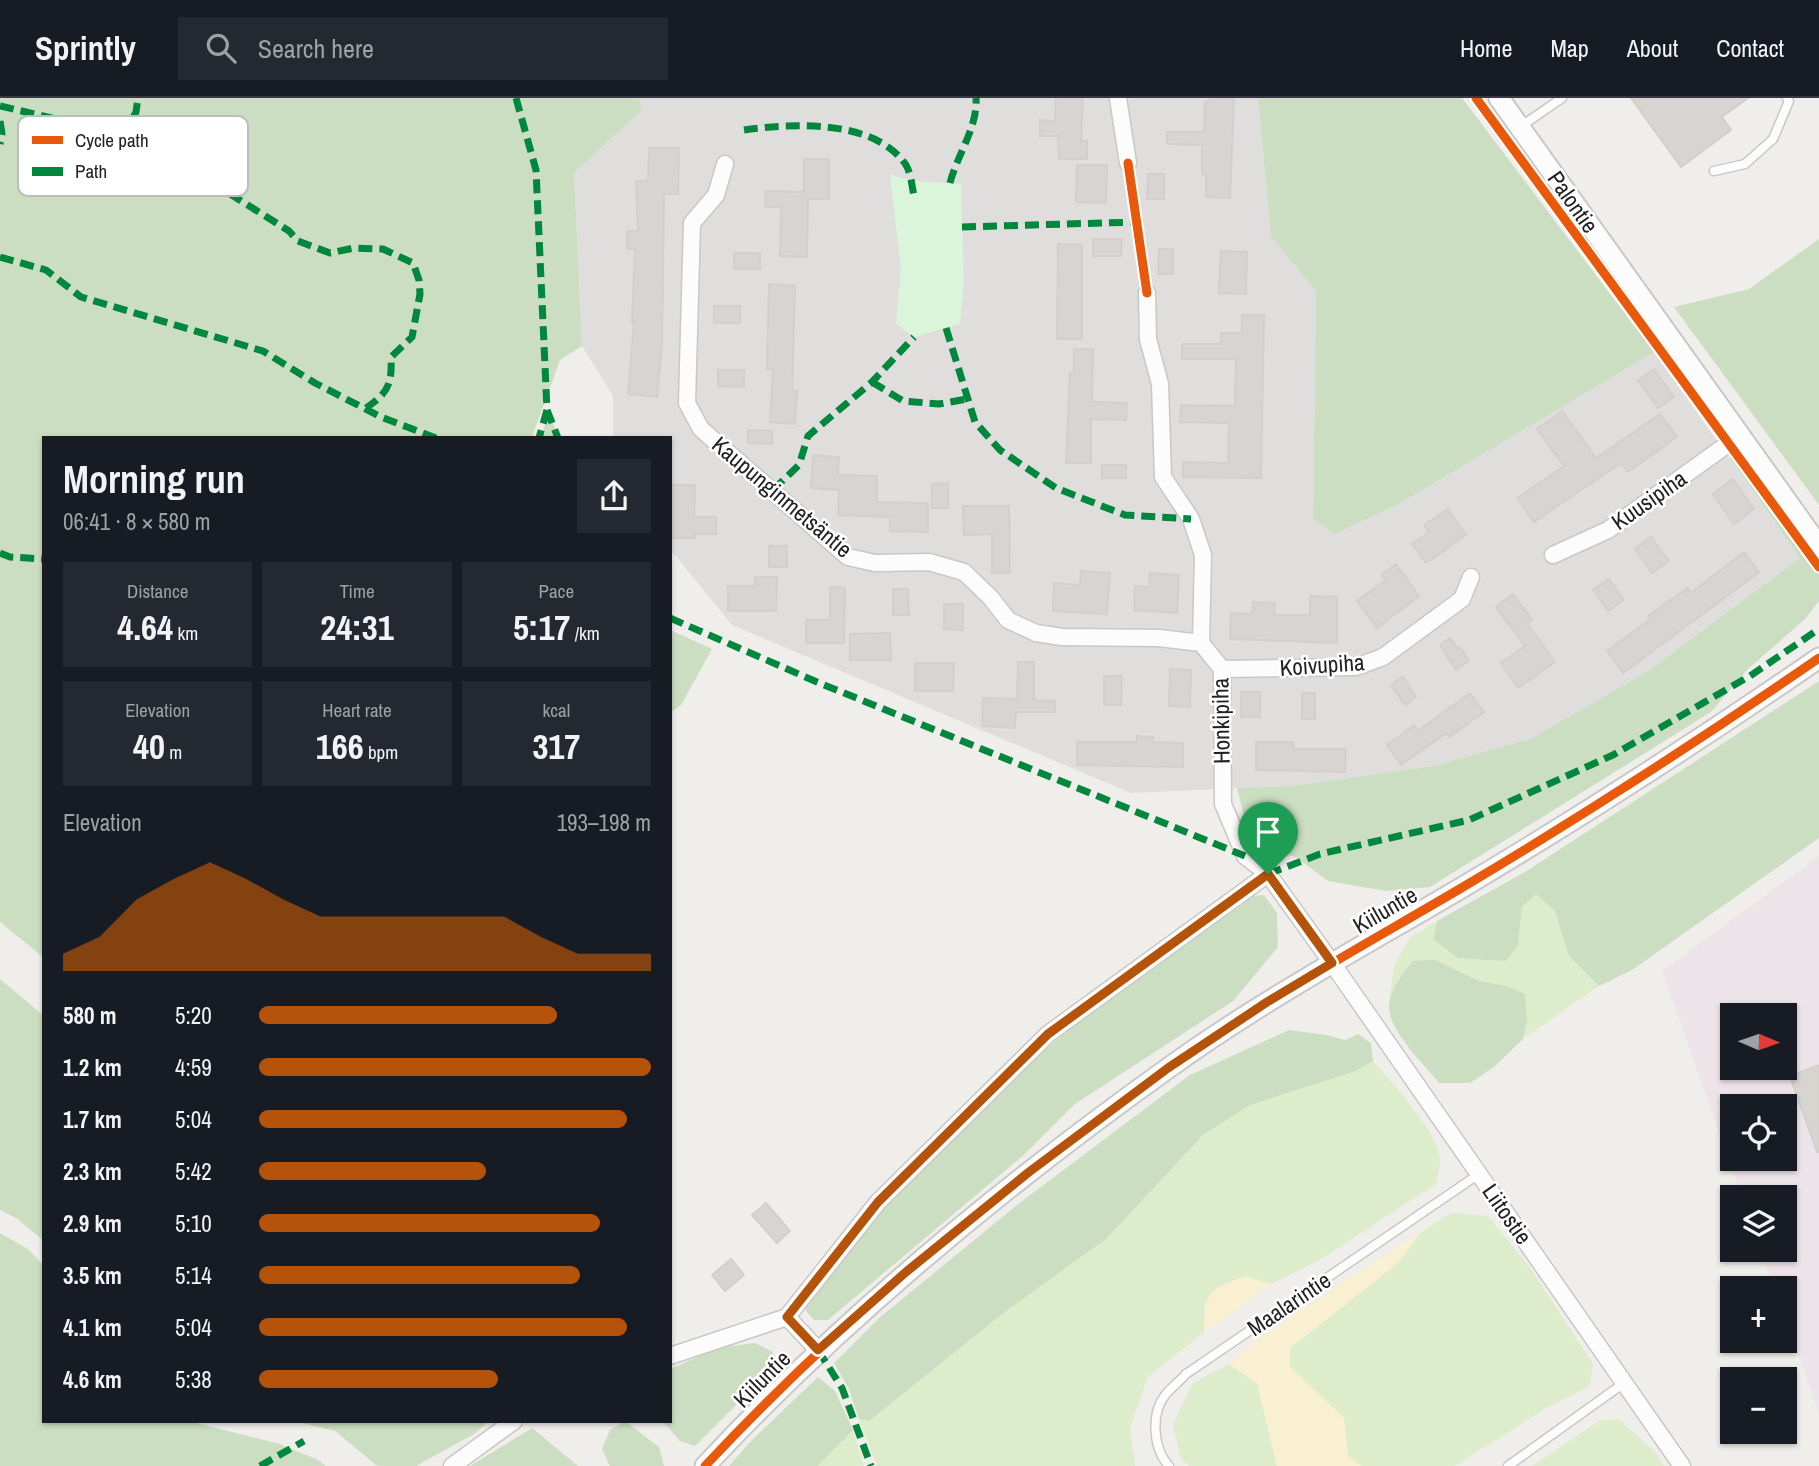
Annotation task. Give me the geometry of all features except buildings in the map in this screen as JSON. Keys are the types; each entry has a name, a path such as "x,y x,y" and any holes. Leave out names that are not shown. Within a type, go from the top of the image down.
{"street":[{"path":"1118,98 1128,163"},
{"name":"Palontie","path":"1499,98 1819,546"},
{"name":"Kaupunginmetsäntie","path":"725,164 716,195 692,223 687,403 701,429 848,557 875,563 929,562 964,572 991,598 1008,620 1036,633 1062,637 1160,638 1201,643"},
{"path":"1147,293 1149,339 1160,384 1163,477 1191,519 1203,555 1201,643"},
{"name":"Kuusipiha","path":"1553,555 1608,530 1739,436"},
{"name":"Koivupiha","path":"1222,669 1356,667 1369,664 1462,599 1471,577"},
{"name":"Honkipiha","path":"1201,643 1222,669 1223,804 1245,856 1268,874 1332,963"},
{"name":"Kiiluntie","path":"705,1466 818,1350 906,1272 1029,1172 1190,1053 1332,963 1465,886 1670,757 1819,658"},
{"path":"672,1355 787,1317 878,1202 1048,1034 1268,874"},
{"name":"Liitostie","path":"1332,963 1682,1466"},
{"path":"787,1317 818,1350"},
{"path":"452,1466 511,1423"}],"lane":[{"path":"1520,127 1562,98"},
{"path":"1714,171 1745,164 1773,139 1787,98"},
{"name":"Maalarintie","path":"1169,1466 1161,1457 1155,1425 1164,1395 1186,1374 1479,1174"},
{"path":"1508,1466 1624,1383"}],"shaded area":[{"path":"639,98 1258,98 1271,237 1316,291 1313,519 1335,534 1399,504 1654,352 1800,558 1648,671 1530,739 1433,766 1292,786 1131,793 732,625 672,551 672,436 613,436 613,396 582,346 574,173 642,110"},
{"path":"1819,856 1819,1414 1797,1353 1797,1276 1770,1276 1764,1262 1797,1262 1797,1185 1738,1185 1733,1171 1797,1171 1797,1094 1720,1094 1720,1135 1662,971"}],"green space":[{"path":"0,98 639,98 642,110 574,173 582,346 560,360 532,436 42,436 42,956 0,922"},
{"path":"1258,98 1462,98 1654,352 1399,504 1335,534 1313,519 1316,291 1271,237"},
{"path":"890,175 913,181 961,184 964,282 960,324 914,337 896,324 901,269"},
{"path":"1819,239 1819,505 1674,307 1749,289"},
{"path":"549,412 558,436 541,436"},
{"path":"1729,457 1743,461 1819,571 1819,601 1805,619 1748,669 1711,712 1430,887 1386,891 1328,881 1297,858 1267,847 1245,820 1237,788 1292,786 1433,766 1530,739 1648,671 1800,558"},
{"path":"672,631 712,649 681,705 672,712"},
{"path":"1819,681 1819,838 1632,970 1599,986 1569,956 1555,911 1536,894 1522,907 1518,945 1506,961 1458,958 1433,939 1437,921 1525,872"},
{"path":"1536,894 1555,911 1569,956 1599,986 1523,1039 1527,1021 1507,986 1479,981 1435,960 1400,977 1389,1004 1394,966 1410,937 1437,921 1433,939 1518,945 1522,907"},
{"path":"1264,895 1277,913 1278,947 1233,1001 1075,1104 1026,1153 828,1320 814,1320 806,1311 809,1298 880,1210 1015,1075 1083,1018 1249,896"},
{"path":"1435,960 1479,981 1507,986 1525,994 1527,1021 1523,1039 1494,1067 1470,1083 1439,1083 1400,1035 1390,1014 1392,992 1413,961"},
{"path":"0,979 42,1014 42,1239 16,1218 0,1210"},
{"path":"1289,1030 1345,1040 1358,1034 1371,1043 1373,1061 1356,1071 1250,1105 1204,1134 1106,1239 1002,1314 869,1421 859,1419 849,1389 834,1363 878,1319 1017,1205 1190,1075"},
{"path":"1373,1061 1414,1109 1433,1138 1440,1162 1436,1184 1323,1258 1271,1284 1246,1277 1205,1303 1204,1332 1148,1377 1130,1428 1135,1466 877,1466 859,1419 869,1420 1002,1314 1106,1239 1204,1134 1250,1105 1356,1071"},
{"path":"1451,1213 1488,1216 1531,1269 1593,1364 1590,1386 1546,1408 1455,1466 1361,1466 1348,1457 1344,1418 1290,1367 1290,1348 1398,1263 1422,1231"},
{"path":"0,1233 28,1249 42,1264 42,1423 196,1423 280,1444 326,1466 0,1466"},
{"path":"755,1343 773,1352 769,1372 695,1446 680,1441 665,1423 672,1423 672,1368 718,1348"},
{"path":"1228,1364 1257,1383 1277,1466 1189,1466 1181,1459 1173,1425 1192,1384"},
{"path":"818,1377 835,1391 853,1430 818,1466 729,1466 750,1442"},
{"path":"1619,1419 1655,1452 1664,1466 1532,1466 1599,1421"},
{"path":"302,1423 487,1423 474,1434 416,1466 376,1465 335,1431"},
{"path":"622,1423 628,1423 659,1447 664,1466 610,1466 602,1449 610,1430"},
{"path":"532,1428 578,1466 470,1466"},
{"path":"853,1430 864,1466 818,1466"}],"sand":[{"path":"1422,1231 1398,1263 1290,1348 1290,1367 1344,1418 1348,1456 1361,1466 1277,1466 1257,1383 1228,1364 1265,1334"},
{"path":"1246,1276 1271,1284 1204,1332 1206,1308 1211,1294 1216,1289"}],"marked path":[{"path":"134,116 138,98"},
{"path":"516,98 536,170 547,410 540,436"},
{"path":"950,183 974,120 976,98"},
{"path":"0,106 43,116"},
{"path":"0,121 0,144"},
{"path":"744,130 809,126 854,132 874,139 892,150 906,165 914,196"},
{"path":"233,196 289,231 298,241 330,253 354,248 383,249 413,263 419,280 420,294 412,337 391,357 388,387 366,408"},
{"path":"962,227 1137,222"},
{"path":"0,257 46,270 81,297 263,351 315,383 381,417 431,436"},
{"path":"946,328 975,422 1000,450 1056,488 1125,515 1191,519"},
{"path":"773,490 799,465 808,436 872,382 914,337"},
{"path":"872,382 903,401 939,404 967,399"},
{"path":"547,410 557,436"},
{"path":"0,553 10,557 42,559"},
{"path":"672,619 817,682 1245,856"},
{"path":"1268,874 1320,854 1469,820 1613,755 1750,676 1819,629"},
{"path":"818,1350 842,1388 871,1466"},
{"path":"260,1466 304,1441"}],"cycle path":[{"path":"1476,98 1819,567"},
{"path":"1128,163 1147,293"},
{"path":"705,1466 813,1358 926,1256 1045,1160 1167,1069 1276,997 1598,804 1819,658"}],"route":[{"path":"1268,874 1332,963 1267,1002 1168,1068 1029,1172 906,1272 818,1350 787,1317 878,1202 1048,1034 1268,874"}]}
